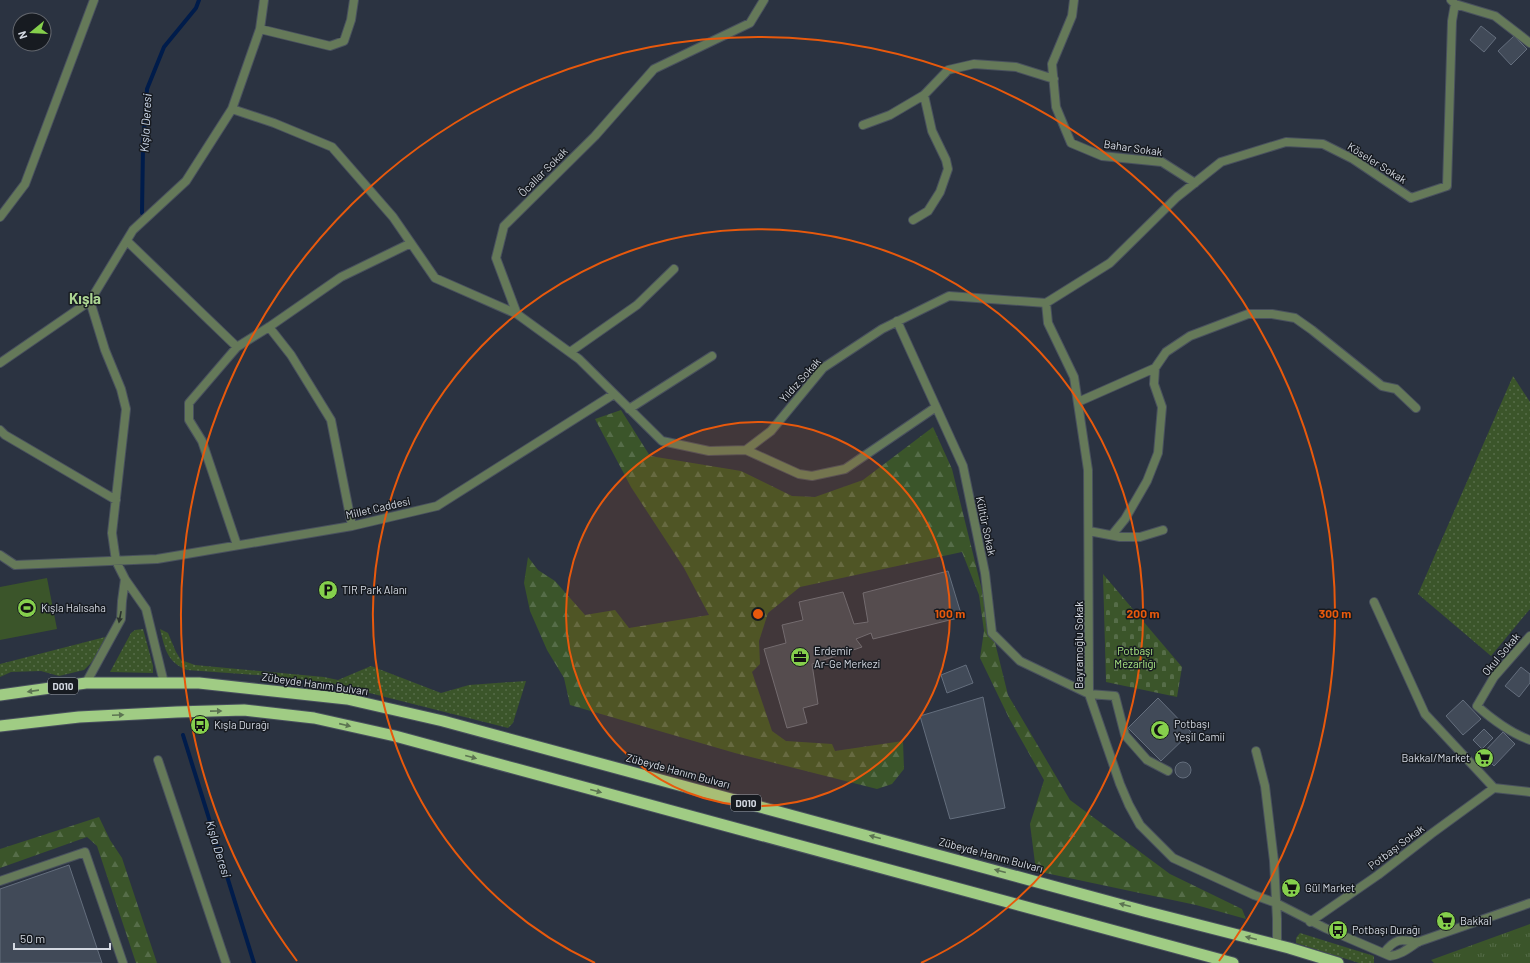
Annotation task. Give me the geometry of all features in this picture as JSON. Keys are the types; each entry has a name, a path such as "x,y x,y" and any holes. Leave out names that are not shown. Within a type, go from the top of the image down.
{"highway":[{"name":"Zübeyde Hanım Bulvarı","path":"0,695 86,683 199,683 347,699 443,721 1144,911 1277,945 1338,963"},
{"name":"D010","path":"0,726 79,717 244,710 314,718 403,738 1233,963"}],"street":[{"path":"0,217 26,184 94,0"},
{"path":"0,364 90,301 133,230 186,181 232,109 260,28 264,0"},
{"path":"260,28 330,46 344,41 351,20 354,0"},
{"name":"Öcallar Sokak","path":"517,314 496,258 504,226 595,136 654,69 750,23 764,0"},
{"name":"Bahar Sokak","path":"1074,0 1072,16 1052,64 1056,108 1071,143 1102,156 1162,162 1195,183"},
{"path":"1453,2 1495,16 1530,43"},
{"name":"Köseler Sokak","path":"1046,303 1110,263 1177,197 1221,162 1286,142 1323,144 1354,159 1411,198 1447,186 1453,2"},
{"path":"863,125 890,115 924,95 948,70 974,64 1016,67 1054,79"},
{"path":"913,220 928,212 940,192 948,169 946,160 932,131 924,95"},
{"path":"232,109 274,123 332,147 393,217 435,278 517,314 570,352 579,359 662,441 709,451 746,450 799,474 812,476 845,469 936,406"},
{"path":"127,241 237,346"},
{"path":"236,545 202,442 189,420 188,403 237,346 269,327 341,277 411,243"},
{"path":"570,352 638,305 674,269"},
{"name":"Yıldız Sokak","path":"746,450 771,431 823,368 882,328 949,296 1046,303"},
{"path":"90,301 121,389 126,409 112,533 116,562 125,579 146,609 164,683"},
{"name":"Bayramoğlu Sokak","path":"1046,303 1048,323 1074,377 1088,470 1089,694 1120,784 1129,805 1140,825 1173,858 1254,895 1276,903 1310,922 1387,957"},
{"path":"1112,535 1126,519 1158,454 1162,407 1154,384 1155,368 1166,352 1190,336 1248,314 1272,314 1294,318 1324,339 1382,386 1396,389 1416,408"},
{"name":"Kültür Sokak","path":"897,321 963,466 985,573 992,633 1020,661 1089,694"},
{"path":"269,327 292,355 332,420 352,526"},
{"path":"629,409 712,356"},
{"path":"1078,402 1155,368"},
{"name":"Millet Caddesi","path":"0,555 15,564 116,562 157,559 352,526 437,506 614,394"},
{"path":"0,430 5,435 116,500"},
{"path":"1089,531 1112,535 1140,537 1163,530"},
{"path":"86,683 121,619 125,579"},
{"path":"1374,602 1425,714 1494,788 1530,792"},
{"name":"Okul Sokak","path":"1530,636 1494,677 1477,706 1516,735 1530,740"},
{"path":"1089,694 1115,696 1124,735 1147,760 1168,771"},
{"path":"1256,751 1265,786 1274,861 1277,945"},
{"path":"158,760 226,963"},
{"name":"Potbaşı Sokak","path":"1310,922 1378,875 1494,788"},
{"path":"0,881 85,852 122,963"},
{"path":"1418,942 1399,940 1391,943 1387,957 1395,956 1418,942 1530,902"}],"green space":[{"path":"1513,376 1530,402 1530,609 1491,656 1418,594"},
{"path":"621,410 650,456 741,471 792,496 815,497 863,480 933,427 952,469 1008,695 1070,800 1170,874 1242,909 1246,919 1196,905 1036,871 1030,824 1044,780 1009,718 980,658 984,631 979,595 962,552 800,587 768,613 759,641 760,664 752,672 772,731 786,741 832,744 835,751 903,741 904,769 892,784 877,789 735,753 570,705 564,678 547,650 530,611 524,583 528,557 538,570 555,581 585,615 615,610 629,628 709,615 684,568 631,487 595,419"},
{"name":"Potbaşı Mezarlığı","path":"1103,574 1182,667 1177,697 1106,682"},
{"name":"Kışla Halısaha","path":"47,578 57,629 0,640 0,587"},
{"path":"143,629 153,666 153,673 110,672 131,633 135,630"},
{"path":"160,629 168,633 181,660 195,665 324,677 338,680 371,666 441,693 469,685 526,681 513,723 508,728 330,683 271,676 187,670 180,667 171,659 165,649"},
{"path":"113,635 96,658 84,670 59,676 41,671 11,672 0,677 0,664"},
{"path":"99,817 110,840 122,858 157,963 136,963 97,846 87,837 0,868 0,849"},
{"path":"1530,924 1530,963 1434,963 1431,960"},
{"path":"1300,933 1374,956 1374,963 1359,963 1296,943 1296,938"}],"building":[{"path":"1481,26 1496,38 1484,52 1470,40"},
{"path":"1514,36 1527,49 1511,65 1498,51"},
{"name":"Erdemir Ar-Ge Merkezi","path":"948,571 962,617 873,639 871,633 856,639 862,647 812,664 818,704 803,708 807,723 787,728 764,649 786,643 782,625 803,620 799,602 843,592 854,624 868,622 863,593"},
{"path":"966,665 973,683 947,693 941,675"},
{"path":"1521,667 1530,674 1530,683 1519,697 1505,686"},
{"path":"983,697 1005,808 950,819 920,716"},
{"name":"Potbaşı Yeşil Camii","path":"1158,698 1191,732 1161,761 1128,728"},
{"path":"1463,700 1481,719 1463,735 1446,716"},
{"path":"1484,729 1493,738 1482,749 1473,740"},
{"path":"1503,732 1515,744 1494,766 1482,754"},
{"path":"1183,762 1189,764 1191,770 1189,776 1183,778 1177,776 1175,770 1177,764"},
{"path":"69,865 102,963 0,963 0,889"}],"waterway":[{"name":"Kışla Deresi","path":"142,213 143,146 147,89 164,47 196,8 199,0"},
{"name":"Kışla Deresi","path":"183,735 254,963"}],"place":[{"name":"TIR Park Alanı","path":"328,590"},
{"name":"Kışla Halısaha","path":"27,608"},
{"name":"Erdemir Ar-Ge Merkezi","path":"800,657"},
{"name":"Kışla Durağı","path":"200,725"},
{"name":"Potbaşı Yeşil Camii","path":"1160,730"},
{"name":"Bakkal/Market","path":"1484,758"},
{"name":"Gül Market","path":"1291,888"},
{"name":"Bakkal","path":"1446,921"},
{"name":"Potbaşı Durağı","path":"1338,930"}],"district":[{"name":"Kışla","path":"85,299"}]}
